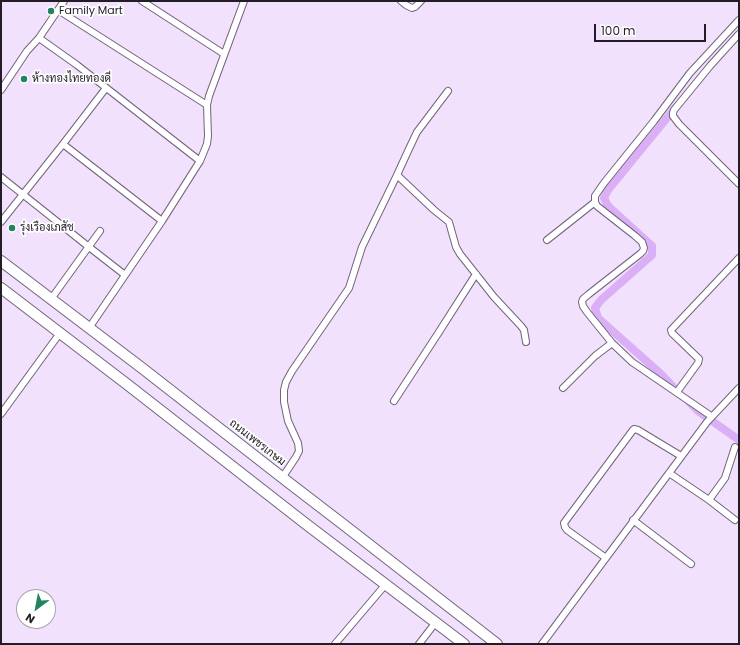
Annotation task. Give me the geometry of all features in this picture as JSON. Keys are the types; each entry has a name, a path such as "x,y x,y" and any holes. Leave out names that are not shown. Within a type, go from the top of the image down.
{"main road":[{"name":"ถนนเพชรเกษม","path":"1,261 142,368 497,644"},
{"path":"1,288 276,501 464,644"}],"street":[{"path":"1,90 27,51 39,38 64,1"},
{"path":"142,1 224,54"},
{"path":"401,1 412,8 421,1"},
{"path":"89,328 200,161 207,144 207,105 209,96 242,2"},
{"path":"58,10 207,105"},
{"path":"709,418 677,392 632,362 612,343 587,312 582,302 583,299 589,294 640,254 644,248 642,242 597,206 595,196 690,73 739,20"},
{"path":"739,34 710,66 673,113 673,116 679,124 739,184"},
{"path":"39,38 77,65 200,161"},
{"path":"1,222 106,88"},
{"path":"282,478 299,451 298,442 288,421 284,402 286,382 292,370 349,288 362,247 417,132 448,91"},
{"path":"63,144 162,220"},
{"path":"397,175 449,222 456,247 463,258 494,297 521,326 524,330 526,342"},
{"path":"1,177 125,275"},
{"path":"547,240 595,202"},
{"path":"51,299 100,231"},
{"path":"677,392 698,363 699,359 672,333 671,330 739,258"},
{"path":"394,401 476,274"},
{"path":"1,414 60,333"},
{"path":"563,388 596,356 612,343"},
{"path":"542,644 709,418 739,388"},
{"path":"606,558 567,530 564,527 564,524 633,430 638,430 682,456"},
{"path":"709,500 725,478 735,447"},
{"path":"669,473 709,500 735,520"},
{"path":"633,520 691,564"},
{"path":"335,644 386,584"},
{"path":"419,644 436,622"}],"waterway":[{"path":"676,107 608,190 604,198 608,206 652,246 652,255 601,300 595,308 598,318 661,374 679,393"},
{"path":"689,402 698,411 739,440"}],"place":[{"name":"Family Mart","path":"51,11"},
{"name":"ห้างทองไทยทองดี","path":"24,79"},
{"name":"รุ่งเรืองเภสัช","path":"12,228"}]}
